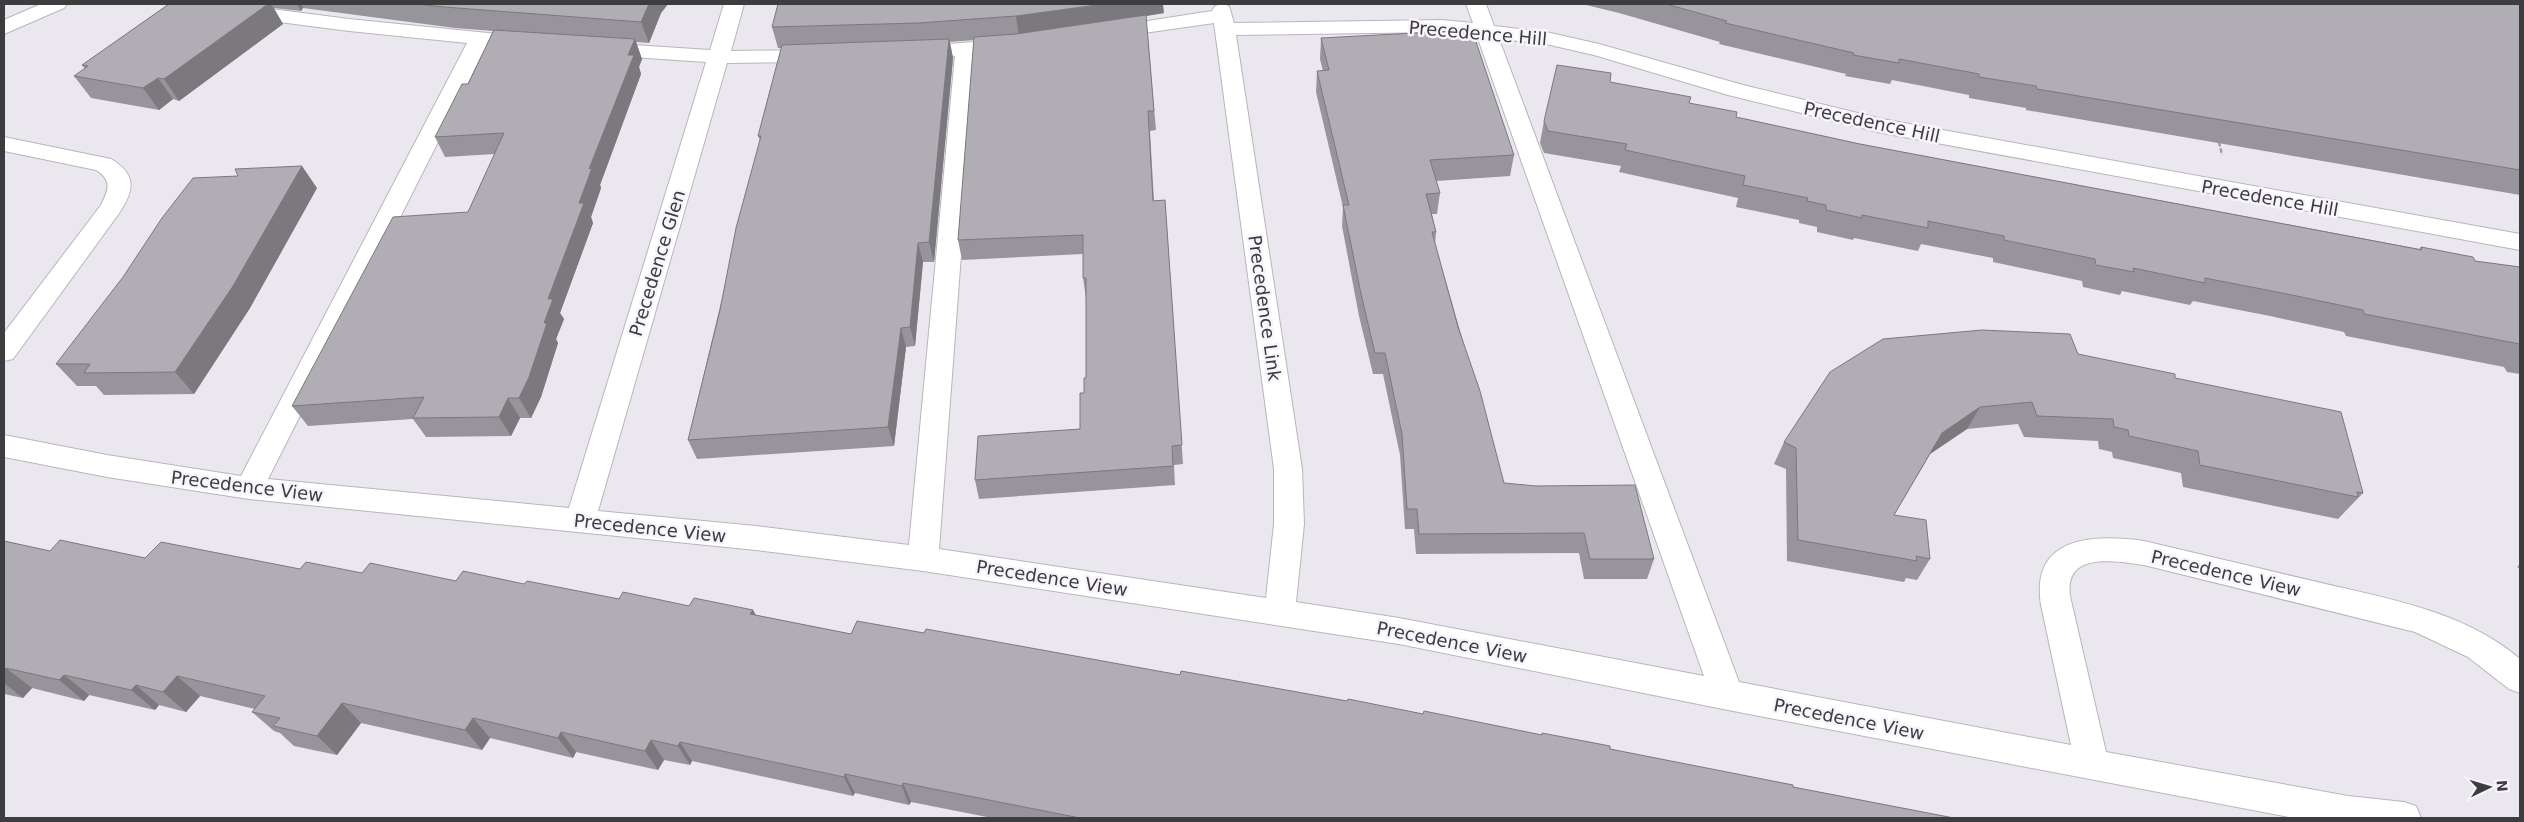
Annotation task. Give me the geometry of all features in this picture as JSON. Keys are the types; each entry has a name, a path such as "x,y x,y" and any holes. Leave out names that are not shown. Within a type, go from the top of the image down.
{"street":[{"path":"4,28 57,4"},
{"path":"187,4 248,13 480,39 549,44"},
{"name":"Precedence Glen","path":"580,521 734,4"},
{"path":"1476,4 1728,696"},
{"name":"Precedence Hill","path":"1094,34 1222,16 1484,30 1571,43 1736,90 1882,126 2520,242"},
{"name":"Precedence Link","path":"1222,16 1288,469 1291,510 1289,543 1279,613"},
{"path":"249,488 480,39"},
{"path":"896,53 1028,44"},
{"path":"579,47 718,57 832,56"},
{"path":"923,559 966,49"},
{"path":"4,144 103,164 114,170 121,180 120,192 112,207 4,352"},
{"name":"Precedence View","path":"4,446 107,466 249,488 756,538 923,559 1399,631 2092,765 2348,812 2404,818"},
{"name":"Precedence View","path":"2092,765 2056,605 2053,583 2058,567 2070,556 2084,552 2119,550 2144,553 2402,615 2434,625 2488,651 2520,679"}],"path":[{"path":"2217,134 2223,161"}],"building":[{"path":"169,4 268,4 164,79 158,78 143,88 74,76 88,66 82,65"},
{"path":"416,4 649,4 641,22"},
{"path":"778,4 1104,4 1016,16 918,23 772,27"},
{"path":"1666,4 2520,4 2520,170 2037,89 2036,86 1979,77 1979,74 1899,59 1899,63 1853,55 1854,53 1725,23 1727,21"},
{"path":"1146,15 1154,111 1148,111 1153,201 1165,200 1182,445 1172,446 1173,466 975,480 978,436 1080,429 1080,393 1084,393 1084,378 1086,378 1086,278 1083,278 1083,235 958,240 974,37 1016,34"},
{"path":"494,30 635,39 628,55 634,55 589,169 592,168 579,203 584,203 548,299 553,299 544,323 547,323 529,377 519,398 508,398 499,417 413,418 424,397 292,406 393,217 468,212 504,133 435,137 462,84 468,84"},
{"path":"1472,30 1514,155 1430,160 1440,193 1426,194 1436,232 1432,232 1458,327 1480,391 1504,483 1536,486 1635,485 1654,559 1590,559 1584,533 1419,534 1417,509 1407,509 1402,434 1385,353 1375,353 1361,294 1343,205 1349,205 1317,71 1329,70 1321,38"},
{"path":"949,39 929,242 918,243 910,327 901,328 888,427 688,440 720,310 736,228 761,136 758,136 782,45"},
{"path":"1557,65 1611,73 1610,82 1691,97 1689,103 1737,112 1736,117 1860,144 2422,250 2421,247 2473,257 2475,261 2520,267 2520,344 2364,314 2363,310 2205,278 2205,283 2133,268 2134,272 2096,265 2095,259 2004,240 2004,236 1928,221 1928,228 1862,215 1862,218 1826,210 1826,205 1807,201 1808,198 1743,185 1745,176 1625,150 1627,144 1548,131 1544,121"},
{"path":"302,166 233,286 175,372 84,373 90,364 56,364 123,277 162,218 193,178 238,176 235,169"},
{"path":"1982,330 2070,334 2078,354 2175,374 2175,378 2341,412 2363,493 2357,492 2358,497 2200,465 2198,451 2129,436 2128,430 2114,427 2113,419 2037,416 2032,402 1980,407 1942,433 1894,515 1926,520 1930,559 1916,556 1917,561 1798,540 1796,448 1784,442 1830,372 1883,339"},
{"path":"60,540 145,558 161,542 300,569 306,562 362,573 370,563 456,581 463,571 524,584 527,581 619,599 623,592 689,606 694,598 753,610 750,614 851,634 857,621 924,633 926,629 1180,675 1181,671 1347,701 1348,699 1423,714 1424,711 1542,735 1542,733 1610,746 1610,749 1954,818 1080,818 903,783 902,786 845,774 844,777 680,742 678,746 651,740 645,751 561,732 558,738 473,718 465,730 342,703 317,736 273,726 280,718 252,712 265,696 177,676 163,692 136,685 131,690 64,675 59,680 6,668 4,671 4,541 50,551"}]}
